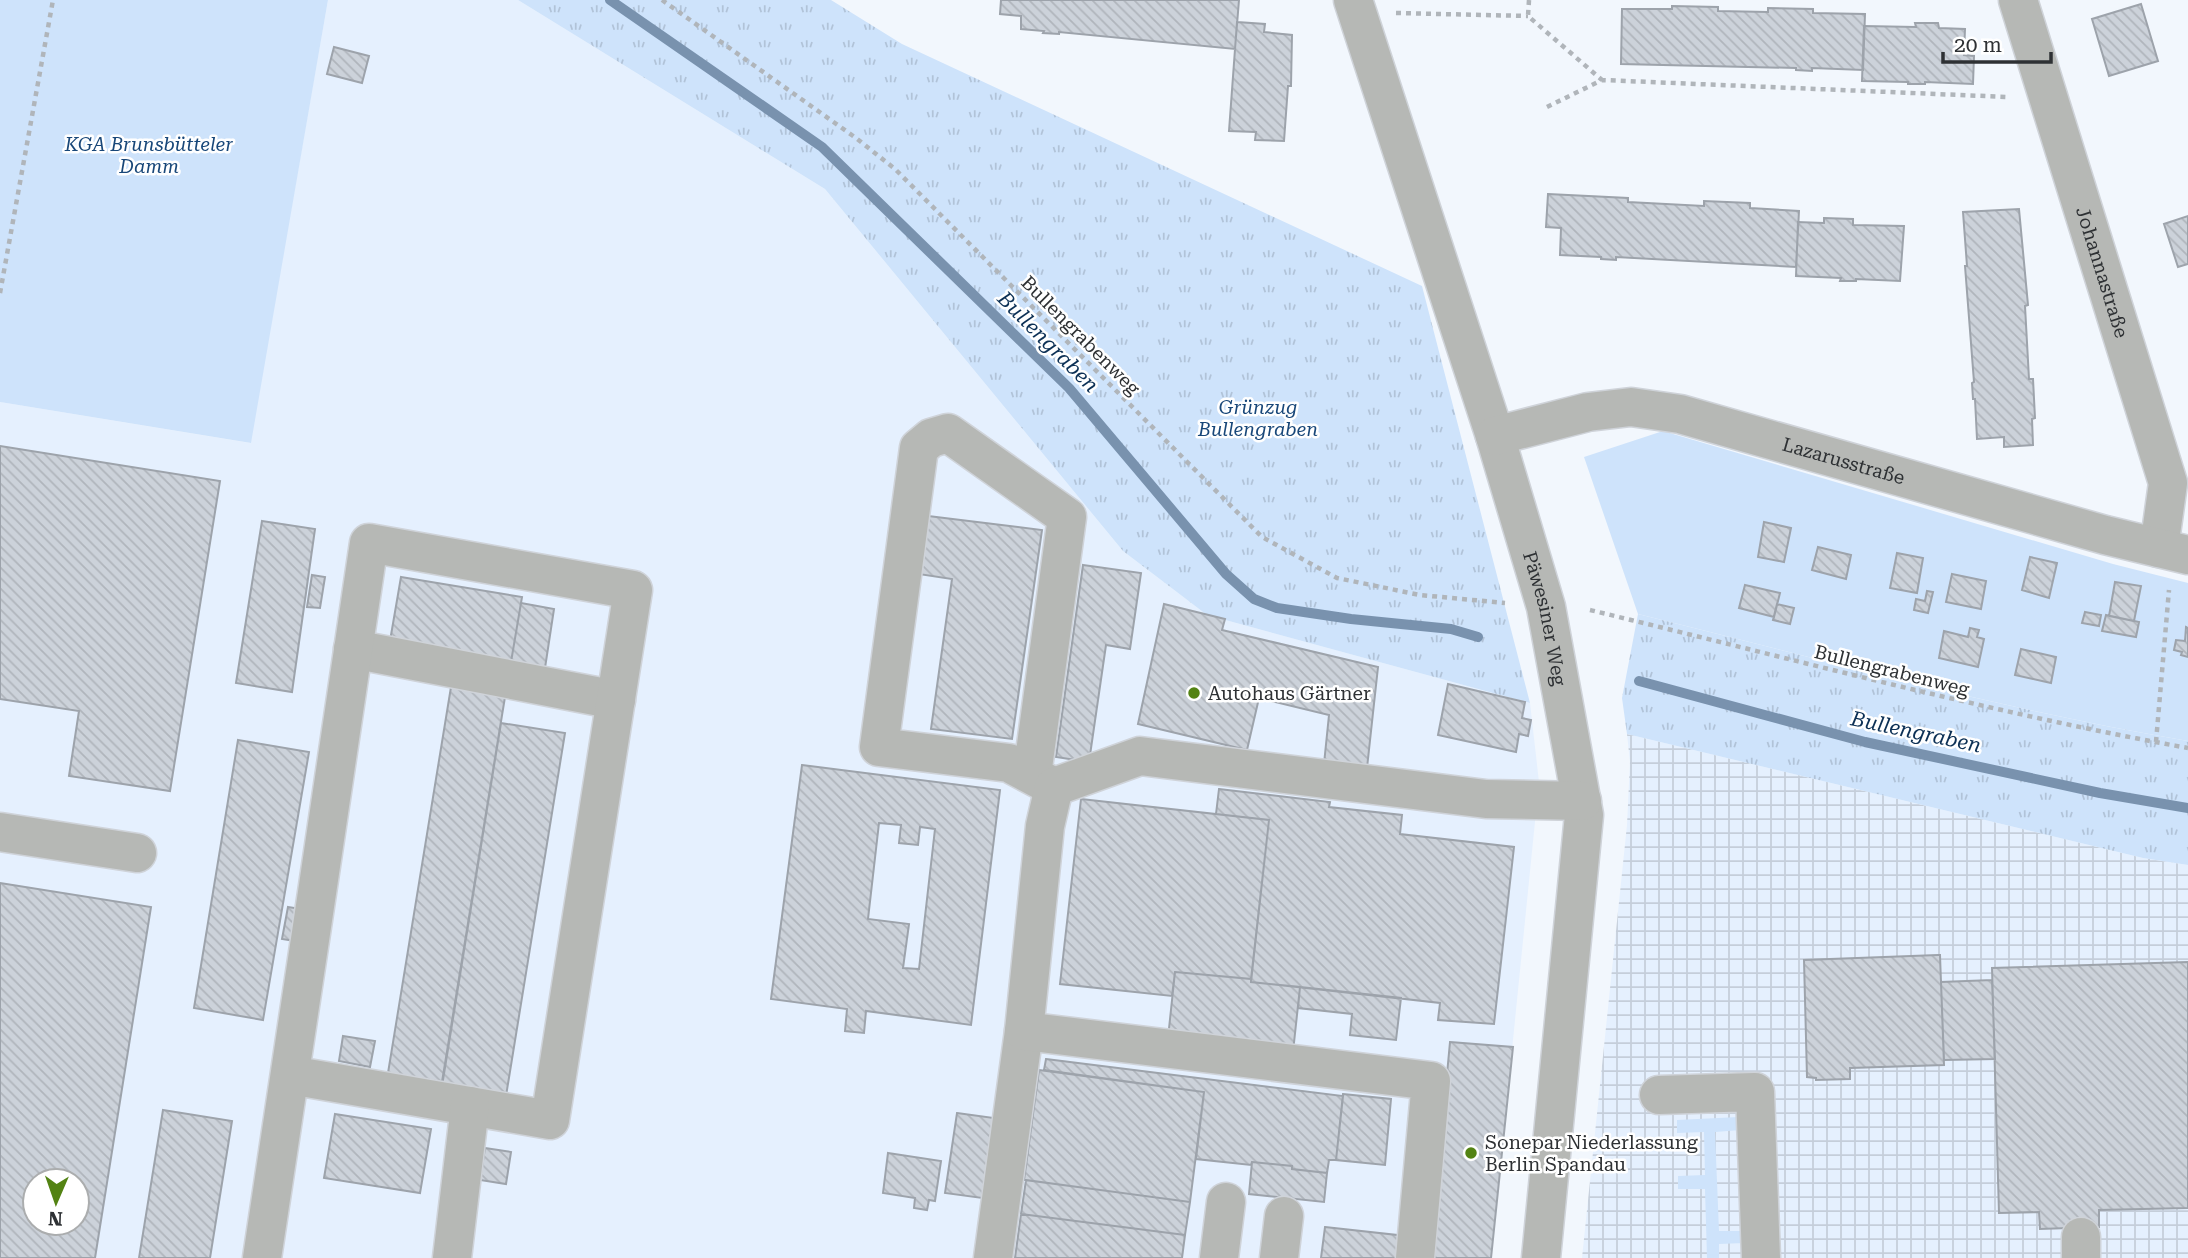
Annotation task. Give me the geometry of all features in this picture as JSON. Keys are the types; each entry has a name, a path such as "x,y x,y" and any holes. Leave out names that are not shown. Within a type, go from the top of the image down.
{"street":[{"name":"Päwesiner Weg","path":"1353,0 1495,436 1546,607 1584,815 1541,1258"},
{"name":"Johannastraße","path":"2018,0 2168,482 2172,563"},
{"name":"Lazarusstraße","path":"1495,436 1588,412 1631,407 1680,414 2091,531 2172,563"},
{"path":"993,1258 1024,1031 1045,826 1043,781 1067,517 948,433 931,438 919,448 879,747 1009,763 1043,781 1140,756 1486,799 1582,802"},
{"path":"262,1258 369,543 633,590 550,1120 290,1075"},
{"path":"353,649 616,700"},
{"path":"0,832 137,853"},
{"path":"1024,1031 1431,1082 1415,1258"},
{"path":"1659,1096 1755,1092 1761,1258"},
{"path":"452,1258 470,1106"},
{"path":"1219,1258 1226,1202"},
{"path":"1279,1258 1284,1216"}],"path":[{"path":"0,293 53,0"},
{"name":"Bullengrabenweg","path":"662,0 856,138 895,169 1262,537 1337,578 1420,595 1515,603"},
{"path":"1528,16 1529,0"},
{"path":"1395,13 1528,16 1602,80"},
{"path":"1547,107 1602,80 2048,98"},
{"path":"2155,742 2172,563"},
{"name":"Bullengrabenweg","path":"1590,610 1987,708 2188,748"}],"shaded area":[{"path":"328,0 518,0 825,189 1123,551 1207,615 1530,703 1539,782 1491,1258 0,1258 0,402 250,443"},
{"path":"1627,734 2143,858 2188,865 2188,1258 1582,1258 1627,825 1630,762"}],"green space":[{"name":"KGA Brunsbütteler Damm","path":"0,0 328,0 251,443 0,402"},
{"name":"Grünzug Bullengraben","path":"518,0 831,0 902,44 1422,286 1530,703 1207,615 1123,551 825,189"},
{"path":"1663,431 2113,564 2188,583 2188,741 1981,699 1638,614 1584,457"},
{"path":"1638,614 1981,699 2188,741 2188,865 2143,858 1627,734 1622,698"},
{"path":"1739,1117 1740,1130 1715,1132 1719,1231 1743,1231 1744,1243 1719,1244 1719,1258 1707,1258 1705,1189 1678,1189 1678,1176 1705,1175 1704,1132 1677,1133 1677,1120"}],"building":[{"path":"1001,0 1239,0 1235,49 1021,29 1021,16 1000,14"},
{"path":"2141,4 2158,61 2109,76 2092,19"},
{"path":"1672,6 1718,7 1718,11 1768,12 1768,8 1813,9 1813,13 1865,14 1863,70 1812,68 1812,71 1796,68 1621,64 1622,9 1672,9"},
{"path":"1237,22 1265,24 1264,32 1292,35 1291,86 1288,86 1284,141 1255,140 1256,132 1229,131"},
{"path":"1915,23 1938,23 1939,28 1965,29 1964,55 1974,56 1973,84 1862,81 1864,26 1916,27"},
{"path":"334,47 369,56 362,83 327,74"},
{"path":"1548,194 1628,198 1628,202 1704,206 1704,201 1750,203 1750,208 1799,211 1796,267 1616,257 1616,260 1560,255 1561,228 1546,227"},
{"path":"2019,209 2028,305 2025,306 2029,379 2033,379 2035,418 2032,419 2033,445 2004,447 2004,437 1977,439 1963,212"},
{"path":"2188,216 2188,264 2178,267 2164,224"},
{"path":"1824,218 1853,219 1853,225 1904,226 1900,281 1840,281 1841,278 1796,276 1798,222 1824,223"},
{"path":"0,446 220,481 170,791 69,776 79,711 0,699"},
{"path":"920,515 1042,530 1012,739 931,729 952,579 912,573"},
{"path":"262,521 315,529 292,692 236,683"},
{"path":"1764,522 1791,528 1784,562 1758,557"},
{"path":"1818,547 1851,555 1846,579 1812,570"},
{"path":"1897,553 1923,558 1917,593 1890,588"},
{"path":"2030,557 2057,563 2049,598 2022,590"},
{"path":"1083,565 1141,573 1130,649 1106,645 1089,762 1056,757"},
{"path":"1952,574 1986,581 1981,609 1946,602"},
{"path":"312,575 325,577 320,608 307,607"},
{"path":"401,577 522,597 511,662 390,641"},
{"path":"2115,582 2141,586 2134,621 2109,616"},
{"path":"1745,585 1780,593 1774,617 1739,608"},
{"path":"1927,591 1933,592 1928,613 1914,610 1916,599 1925,601"},
{"path":"521,603 554,609 545,668 511,662"},
{"path":"1164,604 1225,619 1222,630 1378,667 1367,768 1324,764 1329,715 1259,698 1247,750 1138,724"},
{"path":"1777,604 1794,608 1790,624 1773,620"},
{"path":"2085,612 2101,615 2099,626 2082,623"},
{"path":"2106,615 2139,622 2136,637 2102,631"},
{"path":"2186,627 2188,657 2174,650 2176,640 2185,641"},
{"path":"1970,628 1979,630 1977,637 1984,639 1978,667 1939,658 1944,631 1968,637"},
{"path":"2021,649 2056,657 2051,683 2015,675"},
{"path":"1448,684 1525,702 1522,718 1531,720 1528,736 1519,734 1516,752 1438,735"},
{"path":"451,687 505,697 442,1082 388,1073"},
{"path":"501,723 565,733 506,1096 442,1086"},
{"path":"238,740 309,752 263,1020 194,1008"},
{"path":"802,765 1000,790 971,1025 866,1011 864,1033 845,1031 847,1009 771,999","holes":["879,823 901,825 899,843 918,845 920,827 935,829 919,969 903,968 909,924 868,919"]},
{"path":"1219,789 1330,802 1329,807 1402,815 1400,834 1514,847 1494,1024 1438,1020 1440,1003 1251,982 1269,820 1216,814"},
{"path":"1081,799 1269,820 1251,979 1175,972 1172,996 1060,984"},
{"path":"0,883 151,907 95,1258 0,1258"},
{"path":"288,907 301,909 295,941 282,939"},
{"path":"1940,955 1944,1065 1850,1068 1850,1079 1816,1080 1807,1077 1804,960"},
{"path":"2188,962 2188,1208 2099,1210 2099,1227 2040,1229 2039,1212 1999,1213 1992,968"},
{"path":"1175,972 1251,979 1251,982 1300,987 1293,1052 1168,1038"},
{"path":"1992,980 1995,1059 1944,1060 1941,982"},
{"path":"1300,987 1401,998 1396,1040 1350,1035 1352,1014 1298,1008"},
{"path":"343,1036 375,1041 370,1067 339,1061"},
{"name":"Sonepar Niederlassung Berlin Spandau","path":"1450,1042 1513,1047 1491,1258 1430,1258"},
{"path":"1046,1059 1343,1096 1336,1160 1329,1160 1327,1173 1292,1169 1292,1166 1196,1159 1204,1092 1044,1070"},
{"path":"1039,1070 1204,1092 1190,1202 1024,1180"},
{"path":"1343,1094 1391,1099 1385,1165 1336,1160"},
{"path":"163,1110 232,1121 210,1258 139,1258"},
{"path":"957,1113 994,1118 982,1198 945,1193"},
{"path":"335,1114 431,1129 420,1193 324,1178"},
{"path":"485,1148 511,1152 506,1184 480,1180"},
{"path":"888,1153 941,1161 935,1201 929,1200 927,1210 914,1208 915,1198 883,1193"},
{"path":"1252,1162 1327,1173 1324,1202 1249,1194"},
{"path":"1026,1180 1190,1202 1185,1235 1021,1214"},
{"path":"1021,1214 1185,1235 1182,1258 1015,1258"},
{"path":"1325,1227 1406,1236 1403,1258 1321,1258"}],"waterway":[{"name":"Bullengraben","path":"610,0 822,147 1069,388 1226,574 1254,599 1277,608 1451,629 1478,637"},
{"name":"Bullengraben","path":"1639,681 1865,742 2100,793 2188,808"}],"place":[{"name":"Autohaus Gärtner","path":"1194,693"},
{"name":"Sonepar Niederlassung Berlin Spandau","path":"1471,1153"}]}
